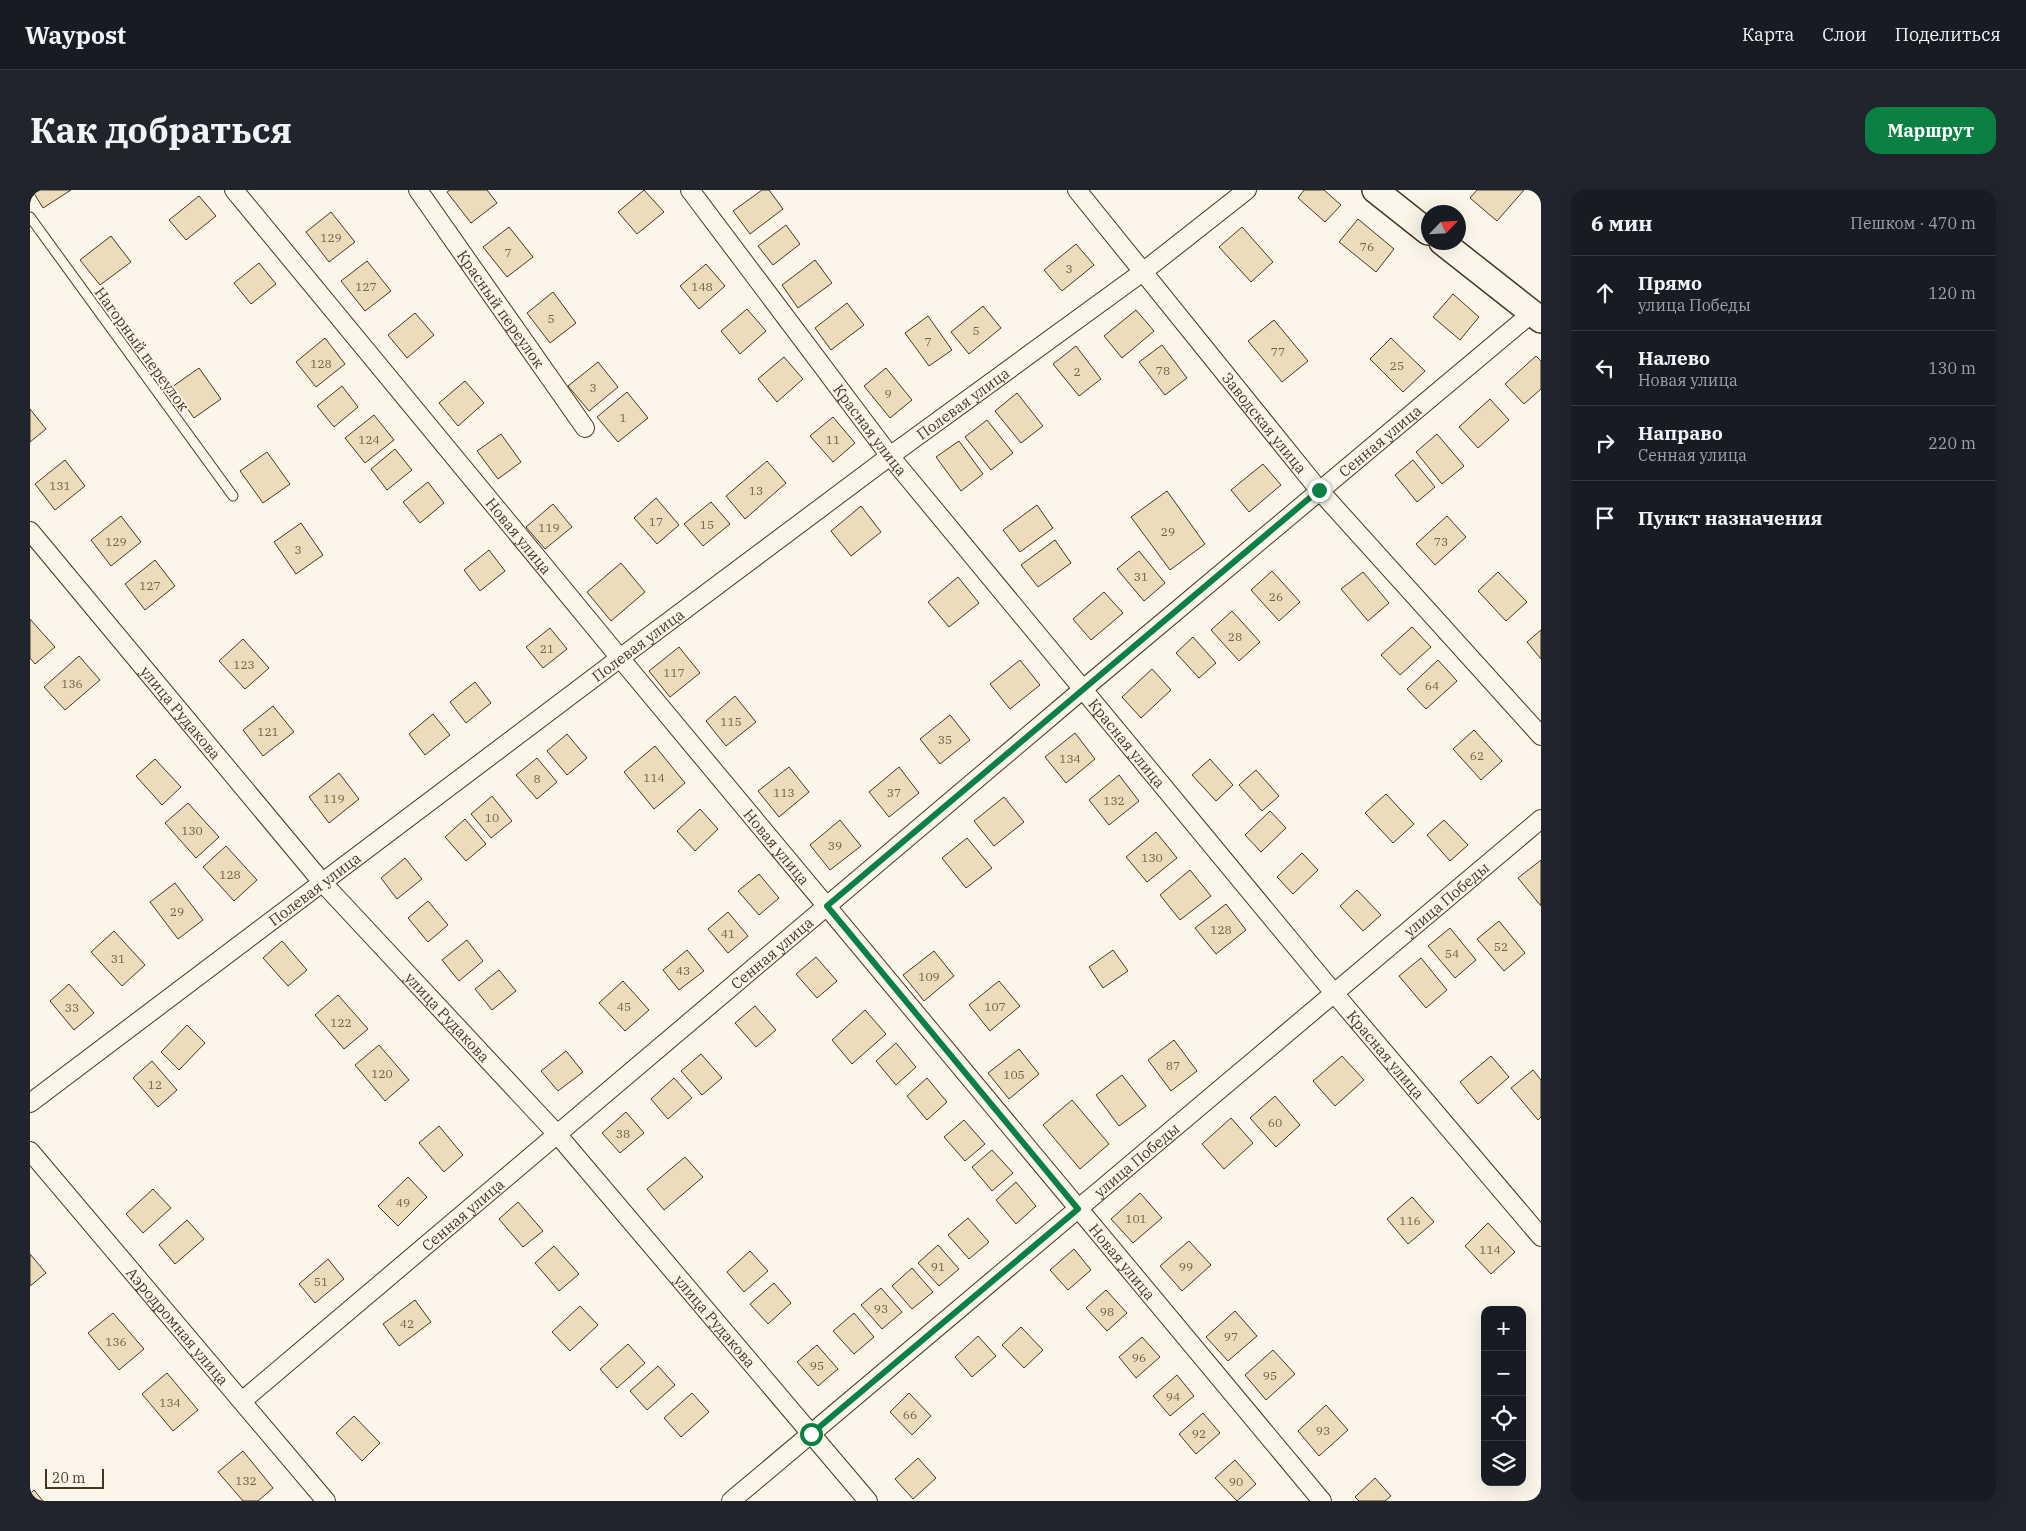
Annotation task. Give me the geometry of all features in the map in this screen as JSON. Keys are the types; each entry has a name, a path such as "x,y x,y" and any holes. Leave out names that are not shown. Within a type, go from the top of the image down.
{"street":[{"name":"Новая улица","path":"234,190 620,658 1322,1501"},
{"name":"Красный переулок","path":"418,190 585,428"},
{"name":"Красная улица","path":"690,190 890,456 1334,993 1541,1237"},
{"name":"Заводская улица","path":"1077,190 1319,490 1541,736"},
{"name":"Полевая улица","path":"30,1103 890,456 1144,271 1247,190"},
{"path":"1375,190 1421,226"},
{"path":"1452,250 1536,316"},
{"name":"Сенная улица","path":"242,1401 1319,490 1536,316"},
{"name":"улица Рудакова","path":"30,531 322,882 557,1134 868,1501"},
{"name":"улица Победы","path":"731,1501 1541,819"},
{"name":"Аэродромная улица","path":"30,1151 326,1501"}],"lane":[{"name":"Нагорный переулок","path":"30,217 233,496"}],"building":[{"path":"32,190 71,190 43,208"},
{"path":"450,190 487,190 497,203 471,223 447,192"},
{"path":"644,190 664,212 637,234 618,212"},
{"path":"762,190 769,190 783,209 750,234 733,211"},
{"path":"1304,190 1324,190 1341,205 1325,222 1298,198"},
{"path":"1477,190 1524,190 1497,221 1470,198"},
{"path":"199,196 216,216 186,240 169,220"},
{"path":"331,212 355,242 329,262 306,232"},
{"path":"1358,219 1394,249 1376,272 1339,242"},
{"path":"786,225 800,244 773,265 758,246"},
{"path":"509,227 533,257 507,277 483,247"},
{"path":"1242,227 1273,262 1251,282 1219,247"},
{"path":"111,236 131,262 100,285 80,260"},
{"path":"1076,244 1094,265 1062,291 1044,270"},
{"path":"815,260 832,283 798,308 782,285"},
{"path":"367,261 391,291 365,311 341,281"},
{"path":"259,263 276,284 251,304 234,283"},
{"path":"706,264 725,286 699,309 680,286"},
{"path":"553,292 576,323 550,343 527,313"},
{"path":"1453,294 1479,317 1460,340 1433,317"},
{"path":"847,303 864,325 831,350 815,328"},
{"path":"983,306 1001,328 969,354 951,332"},
{"path":"747,309 766,331 740,354 721,331"},
{"path":"1136,310 1154,331 1122,358 1104,336"},
{"path":"415,313 434,335 407,358 388,335"},
{"path":"928,316 952,350 929,366 905,333"},
{"path":"1274,320 1308,361 1282,382 1248,341"},
{"path":"325,338 345,364 316,387 296,362"},
{"path":"1391,338 1425,371 1403,392 1370,359"},
{"path":"1162,345 1187,378 1165,395 1139,362"},
{"path":"1076,346 1101,379 1079,396 1053,364"},
{"path":"1536,356 1541,361 1541,389 1524,404 1505,384"},
{"path":"784,357 803,379 777,402 758,379"},
{"path":"598,362 618,387 589,411 568,386"},
{"path":"199,368 221,399 194,418 172,387"},
{"path":"886,368 912,400 890,418 864,386"},
{"path":"465,381 484,403 458,426 439,403"},
{"path":"342,386 358,407 334,427 317,406"},
{"path":"627,392 648,418 618,442 597,417"},
{"path":"1017,393 1043,426 1021,443 995,411"},
{"path":"1490,399 1509,420 1478,448 1459,427"},
{"path":"30,409 46,429 30,442"},
{"path":"374,415 394,440 365,463 345,438"},
{"path":"833,417 855,443 833,462 810,436"},
{"path":"987,420 1013,453 991,470 965,437"},
{"path":"501,434 521,462 498,479 477,451"},
{"path":"1437,434 1464,466 1442,484 1416,452"},
{"path":"959,441 983,474 961,491 936,457"},
{"path":"395,449 412,470 387,490 371,469"},
{"path":"267,452 290,484 263,503 240,471"},
{"path":"65,460 85,486 55,510 35,484"},
{"path":"1413,460 1435,487 1417,502 1395,475"},
{"path":"767,461 786,483 745,519 726,496"},
{"path":"1263,464 1281,485 1249,512 1231,490"},
{"path":"428,482 444,503 420,523 403,502"},
{"path":"1167,491 1205,544 1170,570 1131,517"},
{"path":"656,498 679,525 657,544 634,518"},
{"path":"711,502 730,524 703,546 684,524"},
{"path":"553,504 572,527 545,549 526,527"},
{"path":"1037,505 1053,528 1020,552 1003,530"},
{"path":"861,506 881,532 851,556 831,531"},
{"path":"121,516 141,542 111,566 91,540"},
{"path":"1447,516 1466,537 1435,565 1416,544"},
{"path":"301,523 323,555 296,574 274,542"},
{"path":"1055,540 1071,563 1038,587 1021,565"},
{"path":"489,550 505,571 480,591 464,570"},
{"path":"1139,551 1165,583 1144,601 1117,569"},
{"path":"155,560 175,586 145,610 125,584"},
{"path":"621,563 645,592 611,621 587,592"},
{"path":"1272,571 1300,602 1279,621 1251,590"},
{"path":"1363,572 1389,603 1368,621 1341,589"},
{"path":"1498,572 1527,602 1506,621 1478,591"},
{"path":"958,577 979,603 949,627 928,602"},
{"path":"1104,592 1123,613 1091,640 1073,619"},
{"path":"1232,611 1260,642 1239,661 1211,630"},
{"path":"30,619 55,647 35,664 30,658"},
{"path":"1412,627 1431,647 1400,675 1381,655"},
{"path":"550,628 567,649 543,668 526,647"},
{"path":"1541,630 1541,659 1527,642"},
{"path":"1193,637 1216,663 1199,678 1176,653"},
{"path":"243,639 269,668 245,689 219,661"},
{"path":"679,647 700,673 670,697 649,671"},
{"path":"79,656 100,680 65,710 44,687"},
{"path":"1020,660 1040,685 1010,709 990,684"},
{"path":"1438,660 1457,681 1426,709 1407,689"},
{"path":"1152,669 1171,690 1141,718 1122,697"},
{"path":"475,682 491,703 466,723 450,702"},
{"path":"735,696 756,722 726,746 706,721"},
{"path":"273,706 294,732 263,756 243,730"},
{"path":"433,714 450,735 425,755 409,734"},
{"path":"950,715 970,740 940,764 920,739"},
{"path":"1474,730 1502,761 1481,780 1453,749"},
{"path":"1075,733 1095,759 1066,783 1045,757"},
{"path":"567,734 587,758 567,775 547,751"},
{"path":"655,746 685,783 654,809 624,772"},
{"path":"537,758 557,782 537,799 516,775"},
{"path":"155,759 181,787 162,805 136,776"},
{"path":"1210,759 1233,785 1216,801 1192,775"},
{"path":"789,767 809,792 779,817 758,791"},
{"path":"899,767 919,793 889,817 869,792"},
{"path":"1256,770 1279,796 1262,811 1239,785"},
{"path":"339,773 359,799 329,823 309,797"},
{"path":"1119,775 1139,801 1109,825 1089,800"},
{"path":"1386,794 1414,824 1393,843 1365,813"},
{"path":"492,796 512,821 491,838 471,814"},
{"path":"1004,797 1024,822 994,846 974,821"},
{"path":"188,803 219,837 196,858 165,823"},
{"path":"700,809 718,829 695,851 677,831"},
{"path":"1270,811 1286,828 1261,852 1245,835"},
{"path":"465,819 486,844 466,861 445,837"},
{"path":"840,820 861,846 830,870 810,845"},
{"path":"1444,820 1468,845 1450,861 1427,835"},
{"path":"1156,832 1177,858 1147,882 1126,857"},
{"path":"967,838 992,868 966,888 942,858"},
{"path":"226,846 257,880 234,901 203,867"},
{"path":"1302,853 1318,870 1293,894 1277,877"},
{"path":"405,858 422,879 397,899 381,878"},
{"path":"1541,860 1541,906 1518,878"},
{"path":"1190,870 1211,896 1180,920 1160,895"},
{"path":"759,874 779,898 759,915 738,891"},
{"path":"175,883 203,920 178,939 150,902"},
{"path":"1357,890 1381,915 1363,931 1340,906"},
{"path":"428,901 448,925 428,942 408,918"},
{"path":"1226,904 1246,930 1216,954 1195,928"},
{"path":"728,912 748,936 728,953 708,929"},
{"path":"1499,921 1525,953 1504,971 1477,939"},
{"path":"1450,928 1476,960 1455,978 1428,946"},
{"path":"114,931 145,965 122,986 91,952"},
{"path":"467,940 483,961 459,981 442,960"},
{"path":"282,941 307,970 288,986 263,958"},
{"path":"687,950 704,971 679,990 663,970"},
{"path":"1113,950 1128,971 1103,988 1089,967"},
{"path":"934,951 954,976 924,1001 903,975"},
{"path":"816,957 837,981 817,998 796,974"},
{"path":"1421,958 1447,990 1426,1008 1399,976"},
{"path":"499,970 516,991 492,1010 475,989"},
{"path":"623,981 649,1010 625,1031 599,1003"},
{"path":"999,981 1020,1006 990,1031 969,1005"},
{"path":"69,984 94,1013 74,1030 50,1001"},
{"path":"338,995 368,1029 344,1049 315,1015"},
{"path":"755,1006 776,1030 756,1047 735,1023"},
{"path":"865,1010 886,1034 852,1064 832,1040"},
{"path":"187,1025 205,1043 179,1070 161,1052"},
{"path":"1174,1040 1197,1071 1171,1091 1148,1060"},
{"path":"896,1043 916,1067 896,1085 876,1061"},
{"path":"379,1045 409,1080 385,1101 355,1065"},
{"path":"1019,1049 1039,1074 1009,1099 988,1073"},
{"path":"566,1051 583,1072 558,1091 541,1071"},
{"path":"701,1054 722,1078 702,1095 681,1071"},
{"path":"1342,1056 1364,1080 1335,1106 1313,1081"},
{"path":"1491,1056 1509,1077 1478,1104 1460,1082"},
{"path":"152,1061 177,1090 158,1107 133,1078"},
{"path":"1533,1070 1541,1080 1541,1117 1538,1120 1511,1088"},
{"path":"1122,1075 1146,1106 1119,1126 1096,1095"},
{"path":"674,1078 692,1098 668,1119 651,1099"},
{"path":"927,1078 947,1102 927,1120 907,1096"},
{"path":"1275,1096 1300,1125 1276,1147 1250,1118"},
{"path":"1072,1100 1109,1144 1080,1169 1043,1125"},
{"path":"626,1112 644,1133 620,1153 602,1133"},
{"path":"1231,1118 1253,1143 1224,1169 1202,1144"},
{"path":"964,1120 985,1144 965,1161 944,1137"},
{"path":"439,1126 463,1155 444,1172 419,1143"},
{"path":"992,1150 1013,1173 992,1191 972,1167"},
{"path":"685,1157 703,1177 664,1210 647,1189"},
{"path":"408,1177 427,1197 398,1226 378,1206"},
{"path":"1016,1182 1036,1206 1016,1224 996,1200"},
{"path":"153,1189 171,1208 143,1233 126,1214"},
{"path":"1140,1193 1162,1218 1133,1243 1111,1219"},
{"path":"1412,1197 1434,1222 1408,1244 1387,1219"},
{"path":"518,1202 543,1231 523,1247 499,1219"},
{"path":"968,1218 989,1242 969,1259 948,1235"},
{"path":"187,1220 204,1239 175,1264 159,1245"},
{"path":"1488,1223 1515,1252 1491,1274 1465,1246"},
{"path":"1189,1241 1211,1265 1182,1291 1160,1266"},
{"path":"938,1245 959,1269 939,1286 918,1263"},
{"path":"554,1246 579,1274 559,1291 535,1263"},
{"path":"1074,1249 1091,1270 1068,1290 1050,1270"},
{"path":"750,1251 768,1271 744,1292 727,1272"},
{"path":"30,1254 46,1273 30,1286"},
{"path":"328,1259 344,1279 315,1303 299,1284"},
{"path":"912,1268 933,1292 912,1309 892,1286"},
{"path":"774,1283 791,1303 768,1324 750,1304"},
{"path":"881,1288 902,1312 882,1329 861,1305"},
{"path":"1106,1290 1127,1313 1107,1331 1086,1308"},
{"path":"415,1300 431,1322 399,1346 383,1324"},
{"path":"580,1306 598,1325 570,1351 552,1332"},
{"path":"1235,1311 1257,1336 1228,1361 1206,1337"},
{"path":"113,1313 144,1349 119,1370 88,1333"},
{"path":"854,1313 874,1337 854,1354 833,1331"},
{"path":"1021,1327 1043,1350 1024,1368 1002,1345"},
{"path":"978,1336 996,1356 972,1377 955,1357"},
{"path":"1142,1337 1160,1357 1136,1378 1119,1357"},
{"path":"628,1344 645,1363 617,1388 600,1369"},
{"path":"817,1345 838,1369 818,1386 797,1362"},
{"path":"1273,1350 1295,1374 1266,1400 1245,1375"},
{"path":"658,1366 675,1385 647,1410 630,1391"},
{"path":"167,1373 198,1410 173,1431 142,1394"},
{"path":"1177,1375 1194,1396 1170,1416 1153,1396"},
{"path":"692,1393 709,1412 681,1437 664,1418"},
{"path":"909,1393 931,1416 912,1435 890,1412"},
{"path":"1326,1405 1348,1430 1319,1456 1298,1431"},
{"path":"1203,1413 1220,1433 1196,1454 1179,1434"},
{"path":"354,1416 380,1443 362,1461 336,1433"},
{"path":"243,1451 273,1488 258,1501 243,1501 218,1472"},
{"path":"918,1458 936,1478 913,1499 895,1479"},
{"path":"1235,1460 1256,1484 1237,1501 1215,1478"},
{"path":"1375,1478 1391,1496 1385,1501 1359,1501 1355,1497"},
{"path":"34,1490 43,1501 30,1501 30,1494"}],"route":[{"path":"811,1434 1078,1209 827,906 1319,490"}]}
